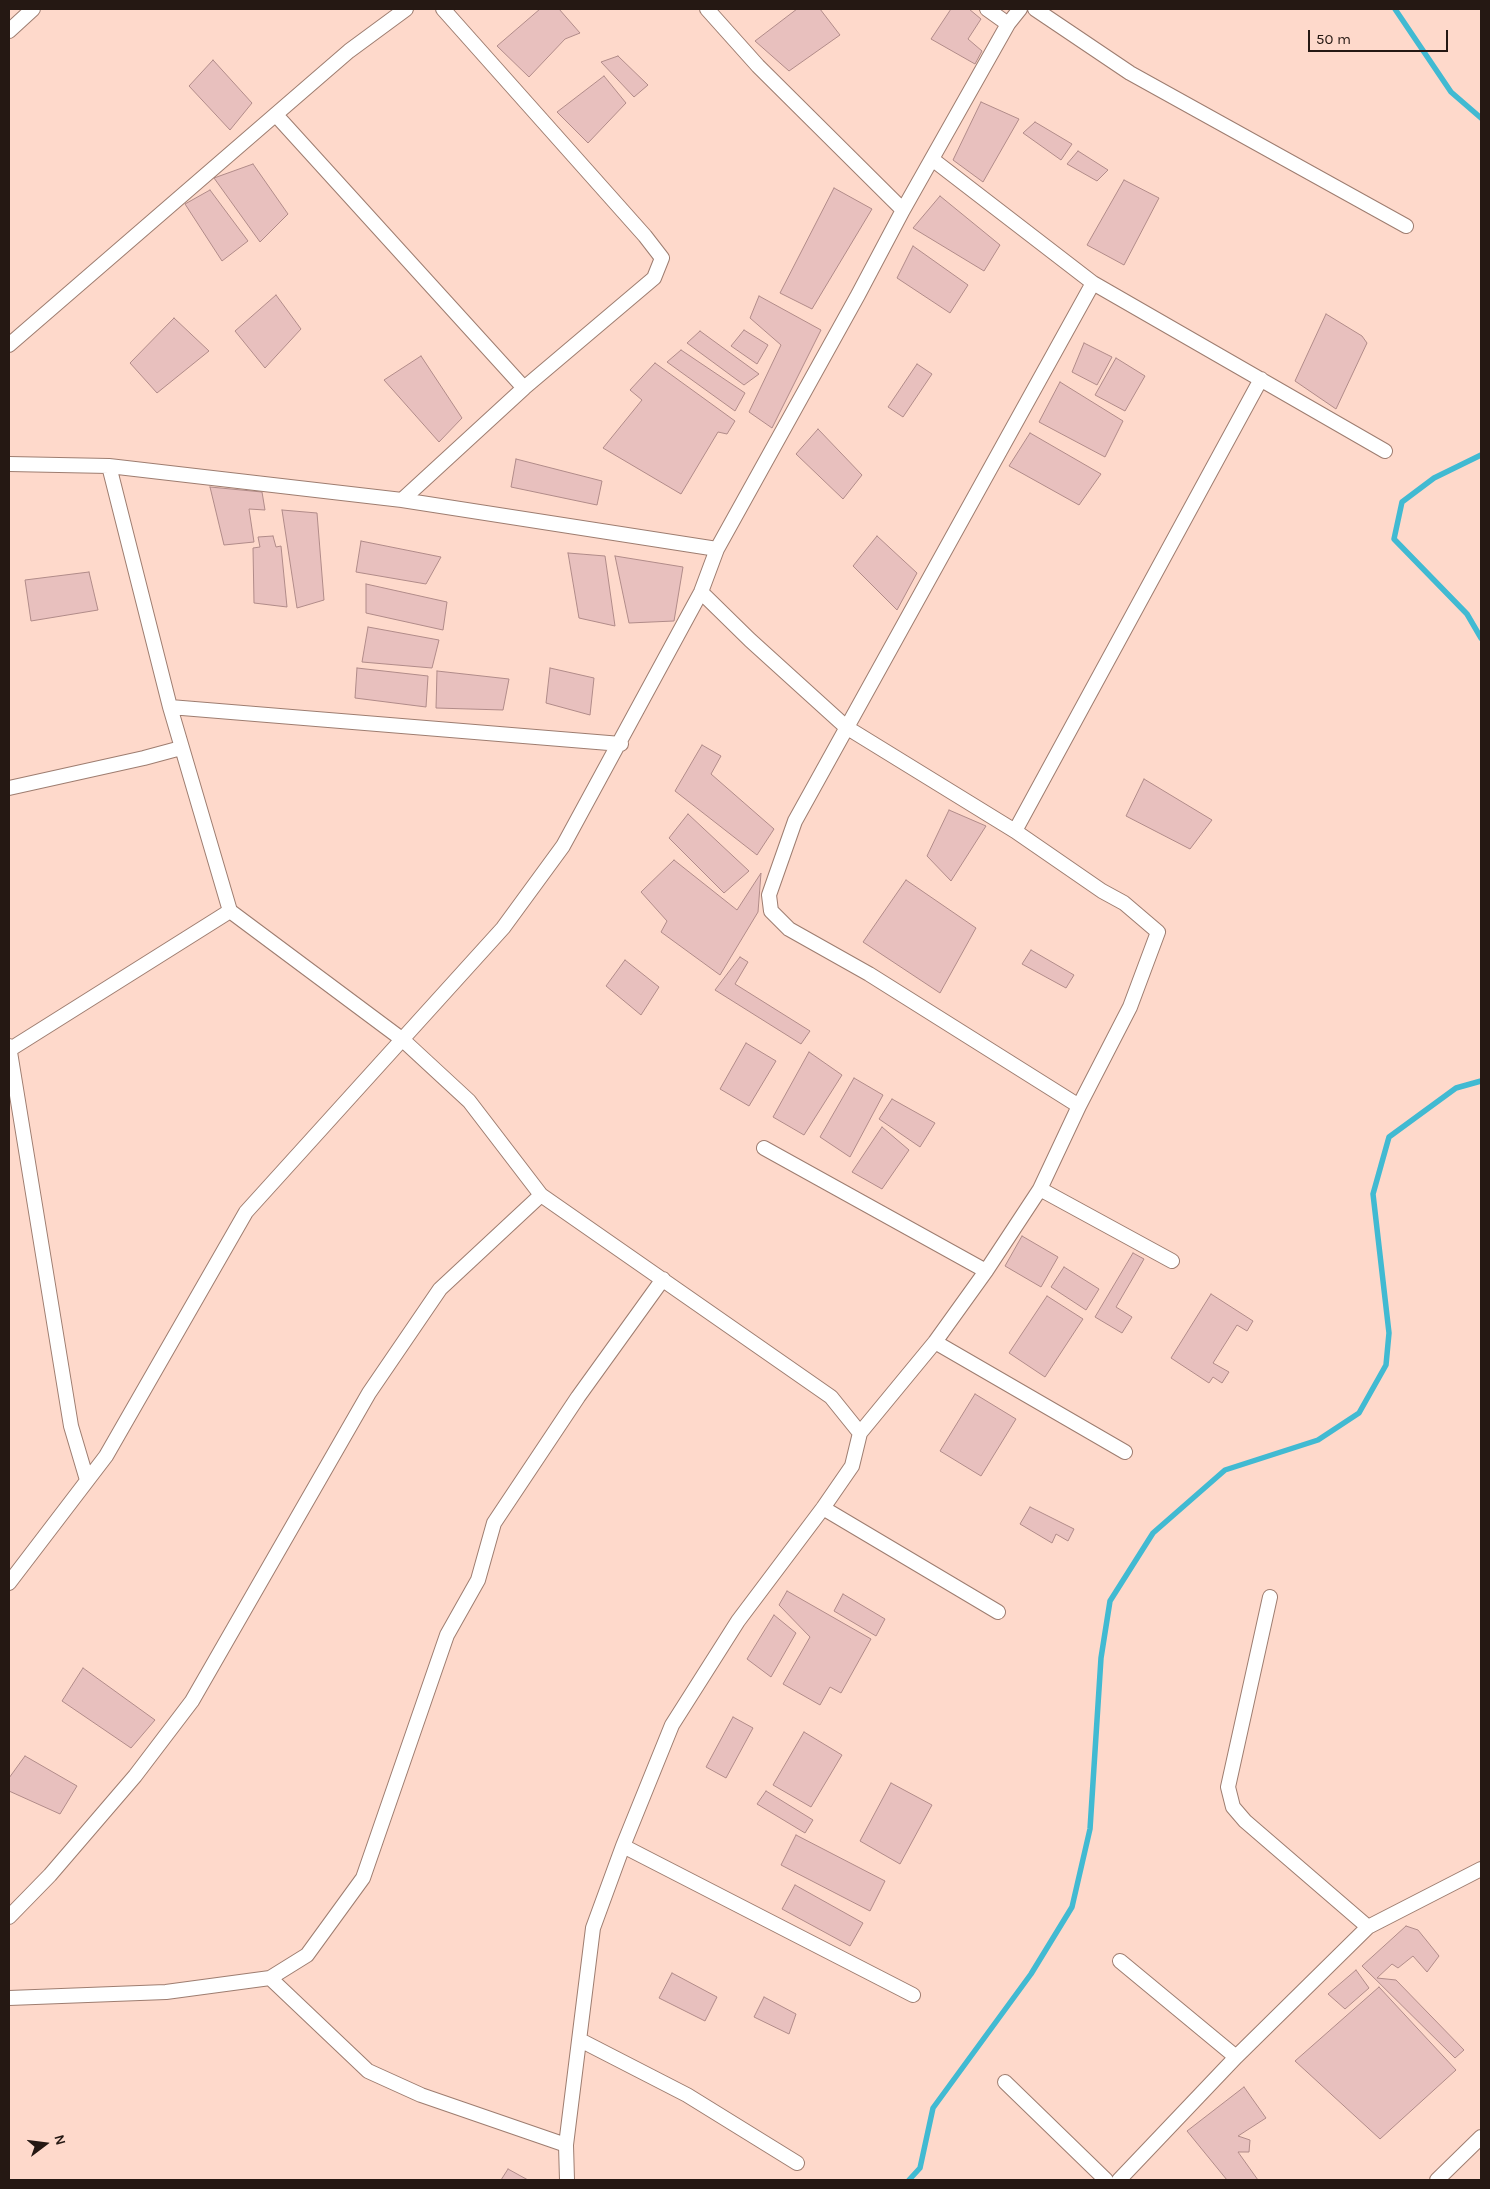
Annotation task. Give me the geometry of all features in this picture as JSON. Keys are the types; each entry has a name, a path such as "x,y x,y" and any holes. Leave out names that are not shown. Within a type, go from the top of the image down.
{"street":[{"path":"9,31 33,9"},
{"path":"9,345 349,51 406,9"},
{"path":"402,500 524,388 654,278 662,258 645,236 443,9"},
{"path":"707,9 758,66 903,210"},
{"path":"987,9 1008,24"},
{"path":"9,1583 54,1527 106,1456 246,1212 503,928 563,846 621,744 701,592 717,549 903,210 1008,24 1020,9"},
{"path":"1035,9 1130,73 1406,226"},
{"path":"276,115 524,388"},
{"path":"932,159 1093,283 1385,451"},
{"path":"1079,1106 869,974 789,929 771,912 769,895 795,821 1093,283"},
{"path":"1015,832 1261,379"},
{"path":"9,464 110,466 402,500 717,549"},
{"path":"110,466 181,748 230,911 403,1040 469,1101 541,1194 831,1397 860,1433"},
{"path":"567,2180 566,2145 593,1928 623,1846 672,1725 738,1620 823,1508 852,1466 860,1433 936,1342 1040,1190 1079,1106 1130,1006 1158,932 1124,903 1102,891 1015,832 846,727 750,640 701,592"},
{"path":"170,707 621,744"},
{"path":"9,788 181,748"},
{"path":"9,1050 230,911"},
{"path":"9,1046 11,1080 72,1426 87,1480"},
{"path":"764,1148 986,1271"},
{"path":"1040,1190 1172,1261"},
{"path":"9,1917 70,1852 134,1776 192,1701 369,1393 440,1288 541,1194"},
{"path":"9,1998 166,1992 270,1978 307,1955 363,1878 447,1635 478,1580 494,1523 578,1397 663,1279"},
{"path":"936,1342 1125,1452"},
{"path":"823,1508 998,1612"},
{"path":"1270,1597 1228,1786 1233,1807 1246,1821 1368,1927"},
{"path":"623,1846 913,1995"},
{"path":"1119,2180 1236,2057 1368,1927 1481,1869"},
{"path":"1120,1961 1236,2057"},
{"path":"270,1978 368,2071 421,2095 566,2145"},
{"path":"580,2040 687,2095 797,2163"},
{"path":"1005,2082 1106,2180"},
{"path":"1438,2180 1481,2137"}],"building":[{"path":"540,9 559,9 580,33 565,39 529,77 497,46"},
{"path":"797,9 820,9 840,35 789,71 755,41"},
{"path":"951,9 969,9 981,19 968,39 982,51 975,64 931,39"},
{"path":"618,56 648,85 634,97 601,62"},
{"path":"213,60 252,103 230,130 189,86"},
{"path":"604,76 626,103 588,143 557,112"},
{"path":"981,102 1019,119 983,182 953,160"},
{"path":"1035,122 1072,144 1061,160 1023,133"},
{"path":"1078,151 1108,170 1097,181 1067,164"},
{"path":"253,164 288,214 260,242 214,178"},
{"path":"1124,180 1159,198 1124,265 1087,245"},
{"path":"834,188 872,209 812,309 780,293"},
{"path":"210,190 248,241 222,261 185,204"},
{"path":"940,196 1000,245 984,271 913,228"},
{"path":"913,246 968,285 950,313 897,278"},
{"path":"276,295 301,329 265,368 235,331"},
{"path":"759,296 821,330 772,428 749,412 781,345 750,318"},
{"path":"1326,314 1362,336 1367,343 1336,409 1295,381"},
{"path":"174,318 209,351 157,393 130,363"},
{"path":"744,330 768,345 757,364 731,346"},
{"path":"700,331 759,374 744,385 687,343"},
{"path":"1084,343 1112,357 1097,385 1072,372"},
{"path":"681,350 745,393 735,411 667,362"},
{"path":"421,356 462,418 439,442 384,380"},
{"path":"1116,358 1145,376 1125,411 1095,395"},
{"path":"655,363 735,421 727,434 718,432 681,494 603,448 642,400 630,390"},
{"path":"917,364 932,374 903,417 888,407"},
{"path":"1060,382 1123,421 1105,457 1039,422"},
{"path":"818,429 862,475 843,499 796,454"},
{"path":"1030,433 1101,474 1079,505 1009,466"},
{"path":"516,459 602,481 597,505 511,487"},
{"path":"210,487 262,492 265,510 249,509 254,542 224,545"},
{"path":"282,510 317,513 324,600 297,608"},
{"path":"273,536 276,547 281,546 287,607 254,603 253,548 260,547 258,537"},
{"path":"877,536 917,573 897,610 853,566"},
{"path":"361,541 441,557 426,584 356,572"},
{"path":"568,553 605,556 615,626 579,618"},
{"path":"615,556 683,567 674,621 629,623"},
{"path":"89,572 98,610 31,621 25,580"},
{"path":"366,584 447,602 443,630 366,613"},
{"path":"368,627 439,640 432,668 362,662"},
{"path":"357,668 428,676 426,707 355,698"},
{"path":"550,668 594,678 590,715 546,703"},
{"path":"437,671 509,679 503,710 436,708"},
{"path":"702,745 721,756 711,774 774,829 757,855 675,791"},
{"path":"1144,779 1212,820 1190,849 1126,816"},
{"path":"949,810 986,826 951,881 927,856"},
{"path":"688,814 749,871 724,893 669,838"},
{"path":"674,860 737,910 761,873 758,912 720,975 661,932 667,921 641,892"},
{"path":"906,880 976,928 940,993 863,942"},
{"path":"1031,950 1074,975 1066,988 1022,964"},
{"path":"740,957 748,962 735,984 810,1031 801,1044 715,990"},
{"path":"625,960 659,987 641,1015 606,986"},
{"path":"746,1043 776,1061 749,1106 720,1089"},
{"path":"809,1052 842,1075 804,1135 773,1117"},
{"path":"854,1078 883,1095 850,1157 820,1137"},
{"path":"892,1099 935,1123 920,1147 879,1119"},
{"path":"882,1127 909,1150 882,1189 852,1172"},
{"path":"1022,1236 1058,1257 1041,1287 1005,1266"},
{"path":"1133,1253 1144,1259 1116,1307 1132,1317 1122,1333 1095,1317"},
{"path":"1064,1267 1099,1289 1086,1310 1051,1287"},
{"path":"1211,1294 1253,1321 1247,1331 1237,1325 1213,1363 1229,1372 1222,1383 1213,1377 1209,1383 1171,1358"},
{"path":"1047,1296 1083,1319 1045,1377 1009,1353"},
{"path":"975,1394 1016,1419 981,1476 940,1451"},
{"path":"1030,1507 1074,1529 1068,1541 1056,1534 1052,1543 1020,1524"},
{"path":"787,1591 871,1639 841,1693 830,1687 820,1705 783,1684 810,1637 779,1605"},
{"path":"843,1594 885,1619 876,1636 834,1611"},
{"path":"774,1615 796,1633 771,1677 747,1659"},
{"path":"83,1668 155,1720 131,1748 62,1701"},
{"path":"733,1717 753,1728 726,1778 706,1767"},
{"path":"804,1732 842,1755 811,1807 773,1785"},
{"path":"25,1756 77,1786 60,1814 9,1791 9,1778"},
{"path":"891,1783 932,1805 900,1864 860,1841"},
{"path":"766,1791 813,1820 805,1833 757,1804"},
{"path":"796,1835 885,1881 870,1911 781,1865"},
{"path":"795,1885 863,1923 850,1946 782,1909"},
{"path":"1406,1926 1418,1930 1439,1956 1427,1972 1413,1956 1398,1968 1392,1964 1377,1978 1396,1980 1464,2050 1455,2058 1362,1966"},
{"path":"1356,1970 1369,1988 1345,2009 1328,1994"},
{"path":"672,1973 717,1997 705,2021 659,1998"},
{"path":"1379,1987 1456,2070 1380,2139 1295,2061"},
{"path":"764,1997 796,2014 789,2034 754,2017"},
{"path":"1244,2087 1266,2118 1238,2136 1250,2140 1249,2152 1238,2152 1258,2180 1227,2180 1187,2131"},
{"path":"508,2169 528,2180 501,2180"}],"waterway":[{"path":"1395,9 1451,92 1481,118"},
{"path":"1481,455 1434,478 1402,502 1394,539 1467,614 1481,638"},
{"path":"909,2180 920,2168 933,2108 1031,1974 1072,1907 1090,1829 1101,1658 1110,1601 1153,1533 1225,1470 1318,1440 1359,1413 1386,1365 1389,1333 1373,1194 1389,1137 1456,1088 1481,1081"}]}
